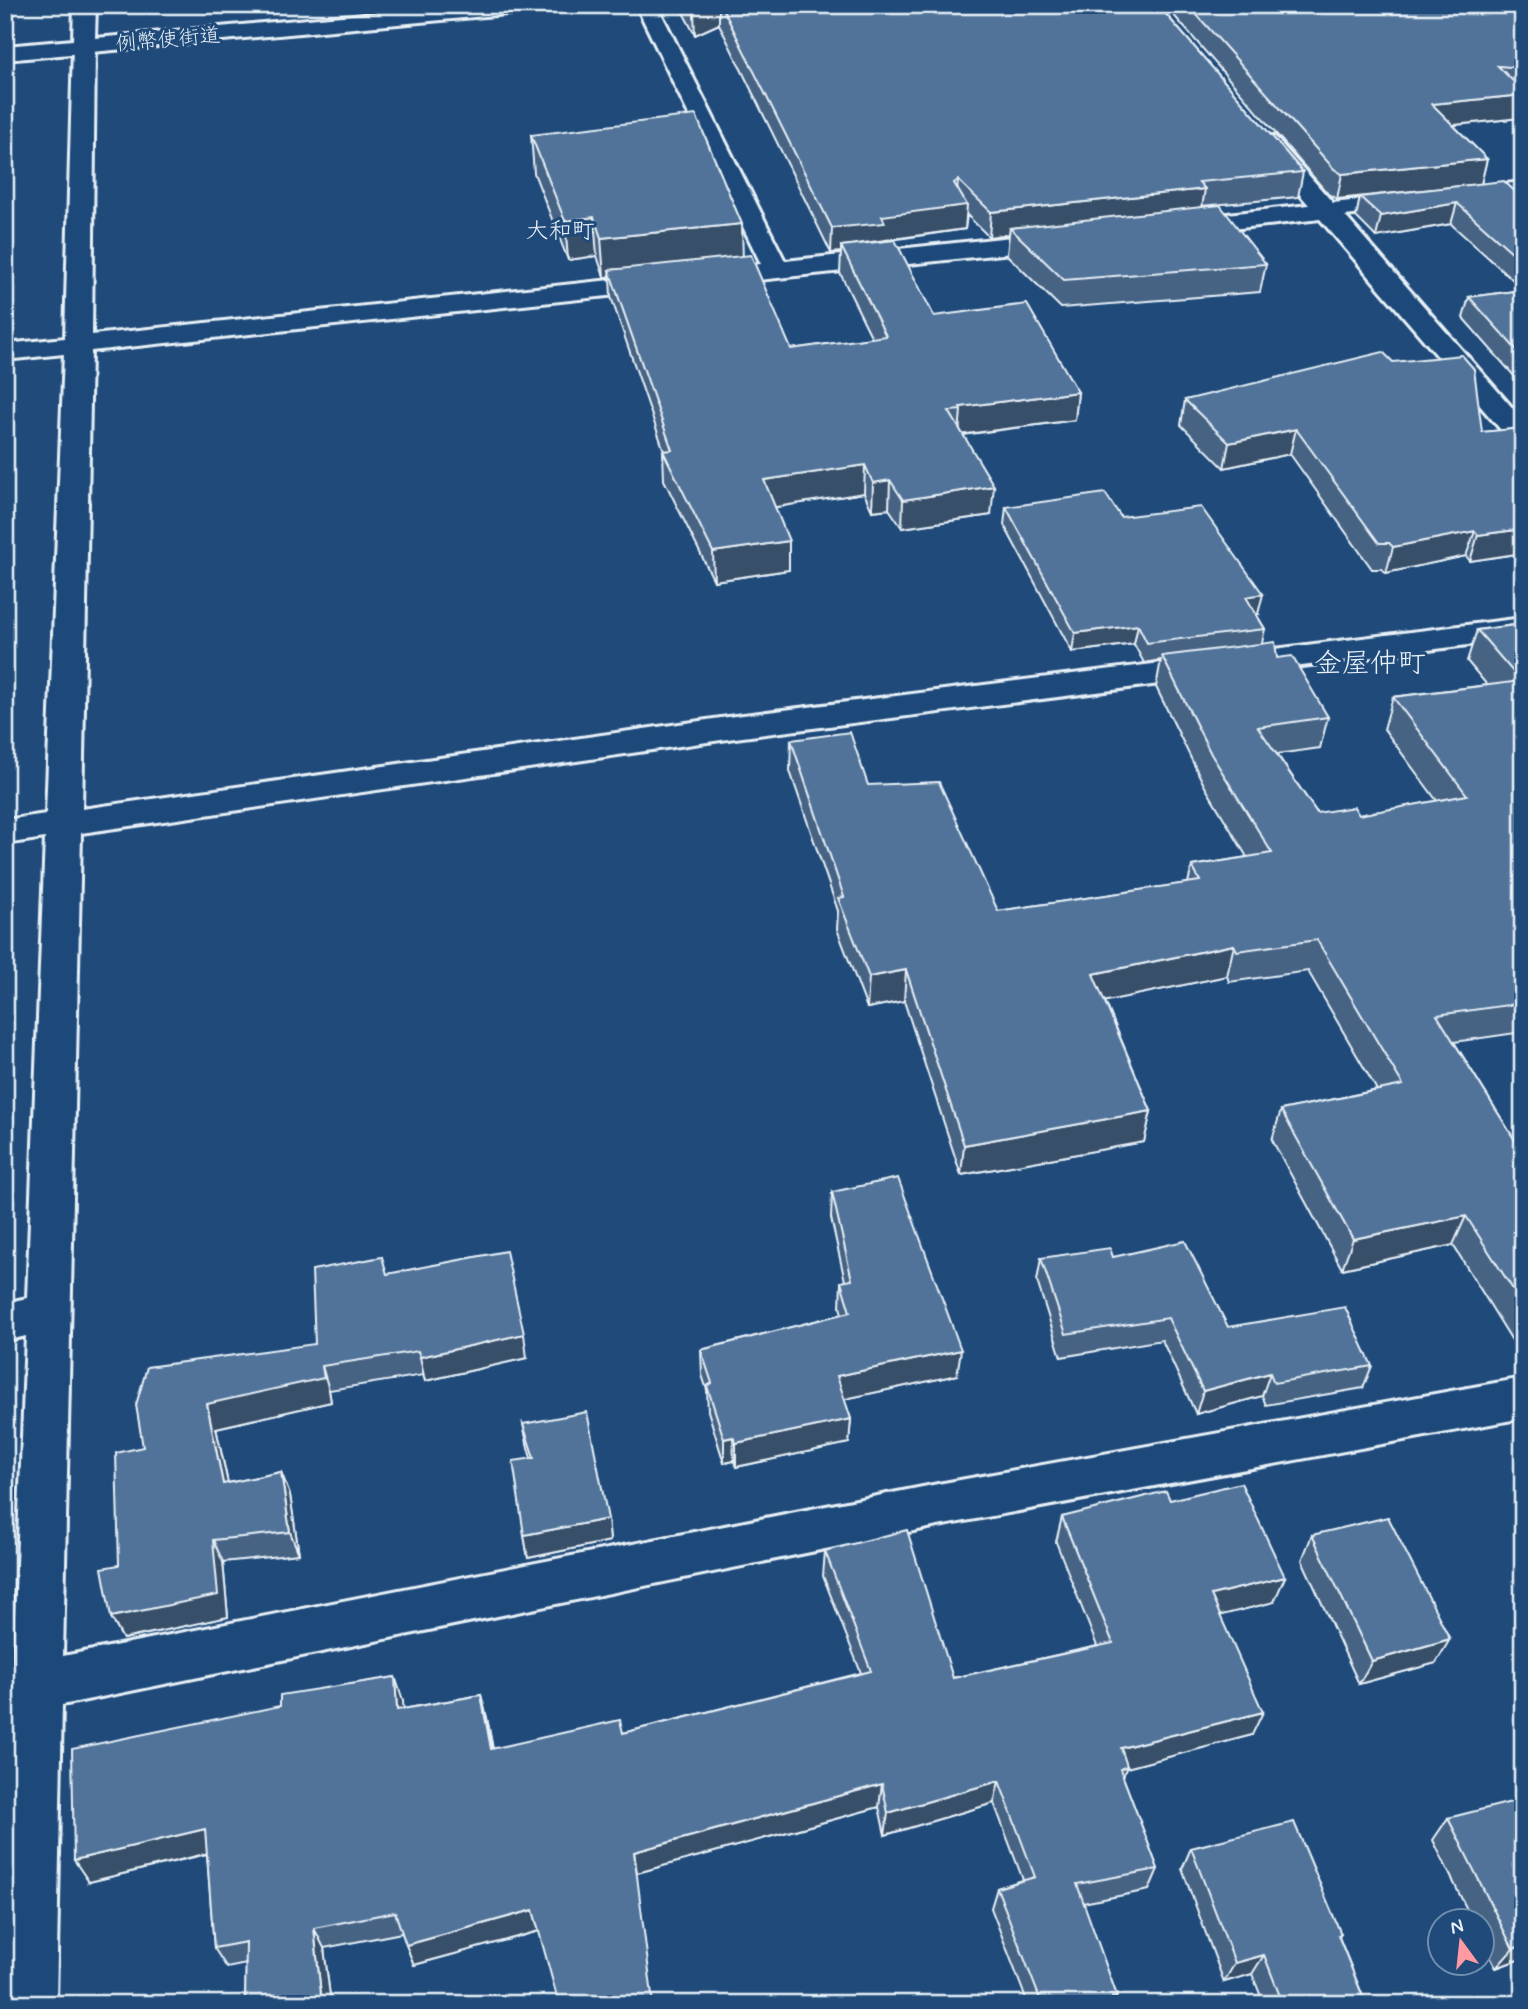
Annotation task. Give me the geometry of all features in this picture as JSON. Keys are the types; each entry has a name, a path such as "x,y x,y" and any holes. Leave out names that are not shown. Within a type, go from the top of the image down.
{"street":[{"path":"29,2004 22,1688 49,1312 65,824 85,5"},
{"name":"例幣使街道","path":"5,53 540,5"},
{"path":"646,5 777,270"},
{"path":"1255,129 1523,439"},
{"path":"1161,229 1523,189"},
{"path":"5,352 1079,237"},
{"path":"5,832 735,727 1523,628"},
{"path":"5,1322 49,1312"},
{"path":"22,1688 938,1505 1523,1398"}],"building":[{"path":"691,5 709,5 694,12"},
{"path":"721,5 1158,5 1303,172 1199,182 1205,189 991,212 958,180 954,183 967,205 882,216 885,223 832,228"},
{"path":"1188,5 1523,5 1523,68 1498,66 1523,91 1523,95 1432,104 1487,159 1342,174 1334,169"},
{"path":"696,115 742,224 601,238 594,217 565,221 531,135"},
{"path":"1504,181 1523,199 1523,262 1457,203 1381,216 1360,197"},
{"path":"1220,205 1266,264 1064,280 1010,228"},
{"path":"895,240 934,316 1027,304 1078,392 960,407 961,410 949,411 994,486 903,500 890,480 873,483 865,465 764,480 789,541 713,552 663,451 672,450 609,270 751,255 791,349 886,336 841,246"},
{"path":"1523,290 1523,355 1522,356 1469,297"},
{"path":"1383,352 1393,362 1462,355 1474,369 1482,432 1523,428 1523,529 1478,535 1475,531 1393,547 1389,543 1379,543 1296,429 1229,443 1185,400"},
{"path":"1105,493 1121,517 1201,507 1263,594 1246,597 1265,629 1147,643 1138,625 1075,633 1006,507"},
{"path":"1523,624 1523,1003 1437,1015 1516,1142 1523,1141 1523,1305 1466,1216 1353,1239 1281,1110 1403,1085 1317,940 1237,951 1234,945 1093,974 1151,1111 964,1145 906,970 869,977 838,898 844,897 791,740 850,732 868,785 939,782 998,911 1200,881 1192,866 1272,853 1211,754 1162,656 1275,642 1277,658 1292,656 1328,717 1258,727 1317,813 1354,807 1359,815 1467,795 1393,697 1521,681 1477,630"},
{"path":"898,1178 961,1350 837,1376 851,1419 736,1443 733,1437 724,1439 707,1386 712,1383 701,1350 850,1312 841,1282 852,1280 832,1192"},
{"path":"1185,1241 1228,1327 1345,1307 1372,1366 1274,1383 1270,1373 1203,1391 1168,1318 1066,1334 1041,1258 1110,1248 1113,1257"},
{"path":"506,1251 524,1334 420,1357 418,1351 322,1366 324,1378 207,1404 223,1484 281,1472 290,1532 213,1540 218,1595 111,1617 102,1568 119,1565 116,1453 143,1447 136,1405 147,1367 315,1344 312,1270 382,1257 387,1274"},
{"path":"587,1412 608,1519 524,1535 513,1461 534,1458 523,1424"},
{"path":"1241,1483 1285,1577 1211,1595 1263,1712 1121,1748 1127,1766 1120,1769 1158,1869 1077,1884 1117,1996 1112,1997 1115,2004 1042,2004 997,1888 1035,1877 999,1781 888,1813 882,1784 634,1852 653,2004 559,2004 533,1910 406,1945 395,1912 314,1928 322,2004 245,2004 246,1942 214,1948 205,1829 74,1860 72,1749 280,1706 280,1695 395,1677 397,1710 481,1695 491,1749 620,1720 623,1733 871,1671 825,1551 907,1530 953,1678 1113,1643 1062,1517 1166,1491 1170,1500"},
{"path":"1388,1517 1450,1639 1372,1661 1312,1535"},
{"path":"1523,1799 1523,1945 1513,1949 1496,1915 1496,1908 1493,1908 1448,1818"},
{"path":"1294,1822 1341,1934 1338,1935 1366,2004 1283,2004 1264,1955 1235,1963 1191,1848"}],"district":[{"name":"大和町","path":"560,230"},
{"name":"金屋仲町","path":"1370,662"}]}
